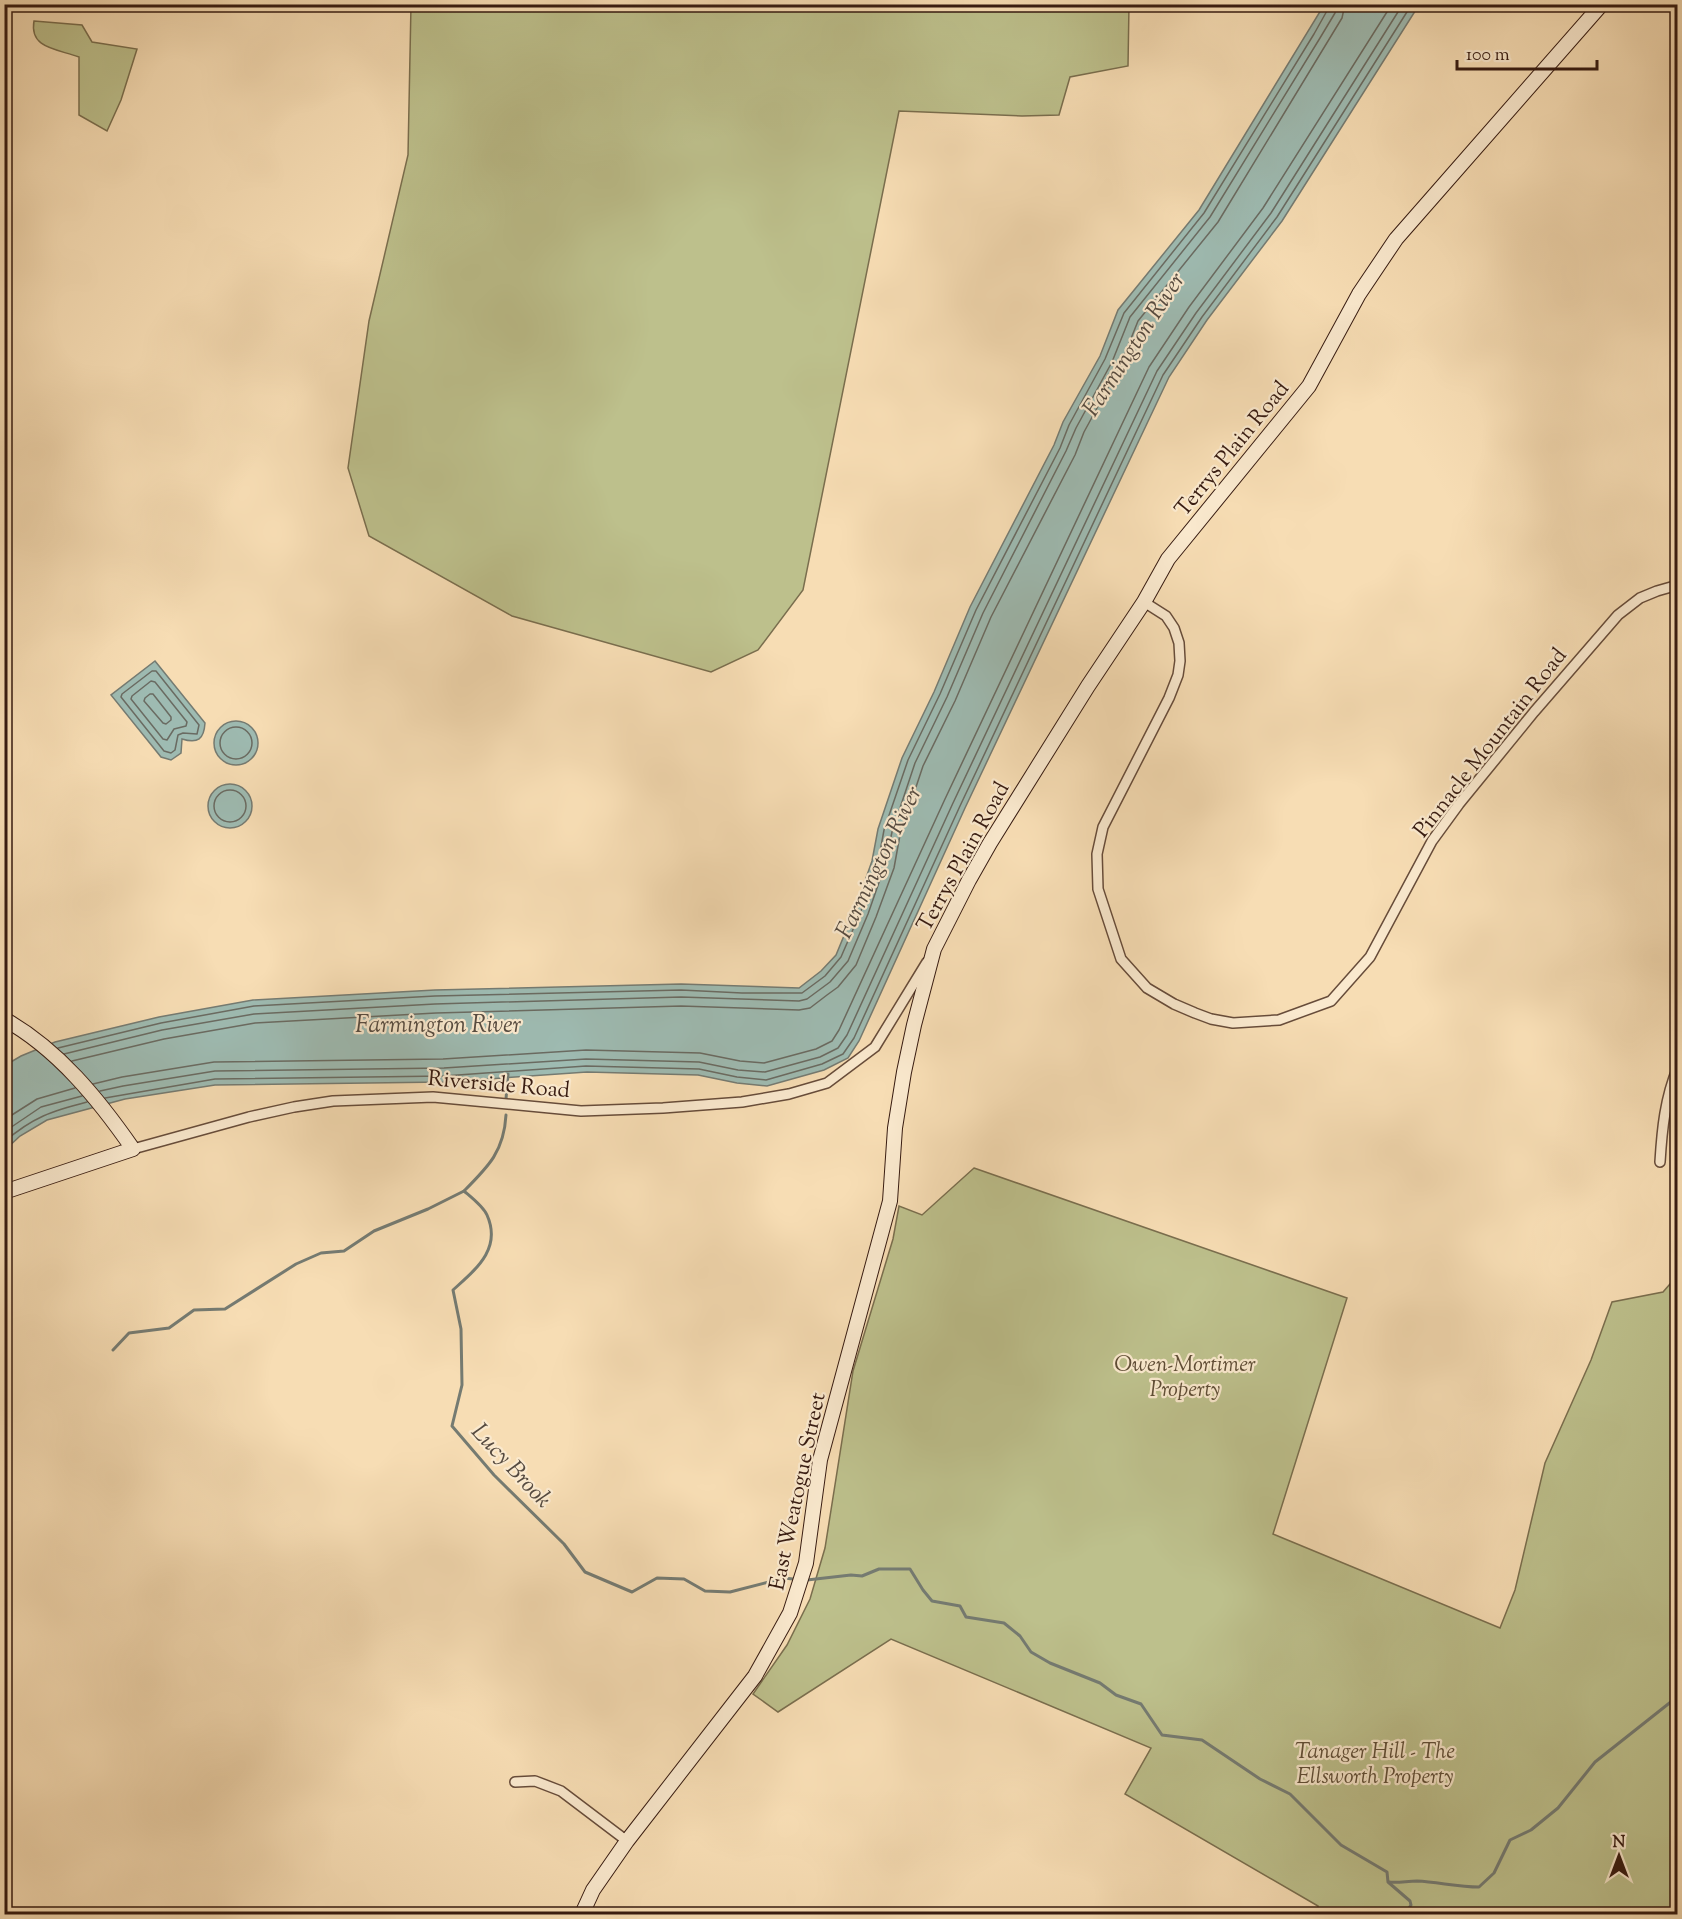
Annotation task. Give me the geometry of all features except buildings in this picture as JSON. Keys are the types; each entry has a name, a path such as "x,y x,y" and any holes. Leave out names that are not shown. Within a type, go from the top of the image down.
{"street":[{"name":"Terrys Plain Road","path":"934,949 990,843 1088,686 1144,602 1168,559 1309,386 1359,294 1396,239 1602,4"},
{"name":"Pinnacle Mountain Road","path":"1144,602 1166,616 1174,628 1179,643 1179,668 1169,698 1103,827 1097,854 1098,889 1121,959 1147,988 1195,1013 1233,1023 1279,1020 1331,1001 1370,957 1432,841 1459,804 1541,704 1618,615 1640,598 1677,585"},
{"name":"Riverside Road","path":"4,1192 133,1149 249,1116 333,1101 433,1097 581,1111 708,1105 789,1094 827,1083 875,1047 934,949"},
{"name":"East Weatogue Street","path":"582,1914 593,1890 627,1841 755,1676 790,1613 806,1563 820,1460 890,1201 895,1128 904,1072 934,949"},
{"path":"4,1019 26,1031 42,1044 81,1083 115,1122 133,1149"},
{"path":"1660,1162 1664,1116 1677,1067"},
{"path":"515,1782 535,1781 561,1791 627,1841"}],"green space":[{"path":"411,5 1129,5 1128,66 1070,77 1059,115 1022,116 899,111 803,590 758,650 711,672 512,616 369,536 348,468 369,321 408,155"},
{"path":"34,21 82,25 92,42 137,49 121,100 107,131 79,115 79,57 41,43 36,37"},
{"path":"974,1168 1347,1298 1273,1534 1500,1628 1515,1590 1545,1463 1591,1360 1612,1302 1663,1292 1677,1276 1677,1914 1317,1914 1318,1906 1125,1794 1151,1748 891,1639 778,1712 753,1694 787,1645 810,1599 825,1548 853,1371 893,1239 899,1206 922,1215"}],"water":[{"name":"Farmington River","path":"1324,5 1419,5 1282,221 1207,320 1169,377 965,808 859,1041 848,1058 824,1070 767,1086 698,1075 587,1072 444,1082 215,1085 125,1099 47,1120 20,1136 5,1150 4,1066 21,1056 55,1042 159,1017 253,1000 435,990 681,984 799,988 821,971 836,955 855,909 872,861 878,829 902,758 934,692 970,607 1054,445 1063,422 1100,356 1118,310 1199,210"},
{"path":"155,661 205,723 202,736 192,741 182,739 181,753 171,760 161,757 111,695"},
{"path":"236,721 251,728 258,743 251,758 236,765 221,758 214,743 221,728"},
{"path":"230,784 245,791 252,806 245,821 230,828 215,821 208,806 215,791"}],"waterway":[{"name":"Lucy Brook","path":"506,1099 508,1074"},
{"name":"Lucy Brook","path":"506,1115 502,1139 494,1157 464,1191 487,1215 491,1227 491,1238 489,1248 478,1266 453,1290 461,1329 462,1385 452,1426 494,1475 564,1544 585,1572 632,1592 657,1578 684,1579 705,1591 730,1592 784,1578 793,1579"},
{"path":"113,1350 129,1333 169,1328 194,1310 225,1309 296,1264 321,1253 344,1251 374,1231 428,1209 464,1191"},
{"name":"Lucy Brook","path":"807,1580 862,1576 879,1569 910,1569 932,1601 960,1606 966,1617 1004,1623 1020,1636 1031,1652 1050,1663 1100,1683 1116,1695 1141,1704 1162,1735 1202,1740 1260,1779 1290,1794 1341,1845 1387,1872 1388,1882 1410,1901 1411,1905 1405,1914"},
{"path":"1389,1882 1417,1881 1479,1887 1494,1873 1510,1840 1531,1830 1558,1808 1595,1762 1672,1701 1678,1677"}],"park label":[{"name":"Owen-Mortimer Property","path":"1185,1376"},
{"name":"Tanager Hill - The Ellsworth Property","path":"1375,1763"}]}
